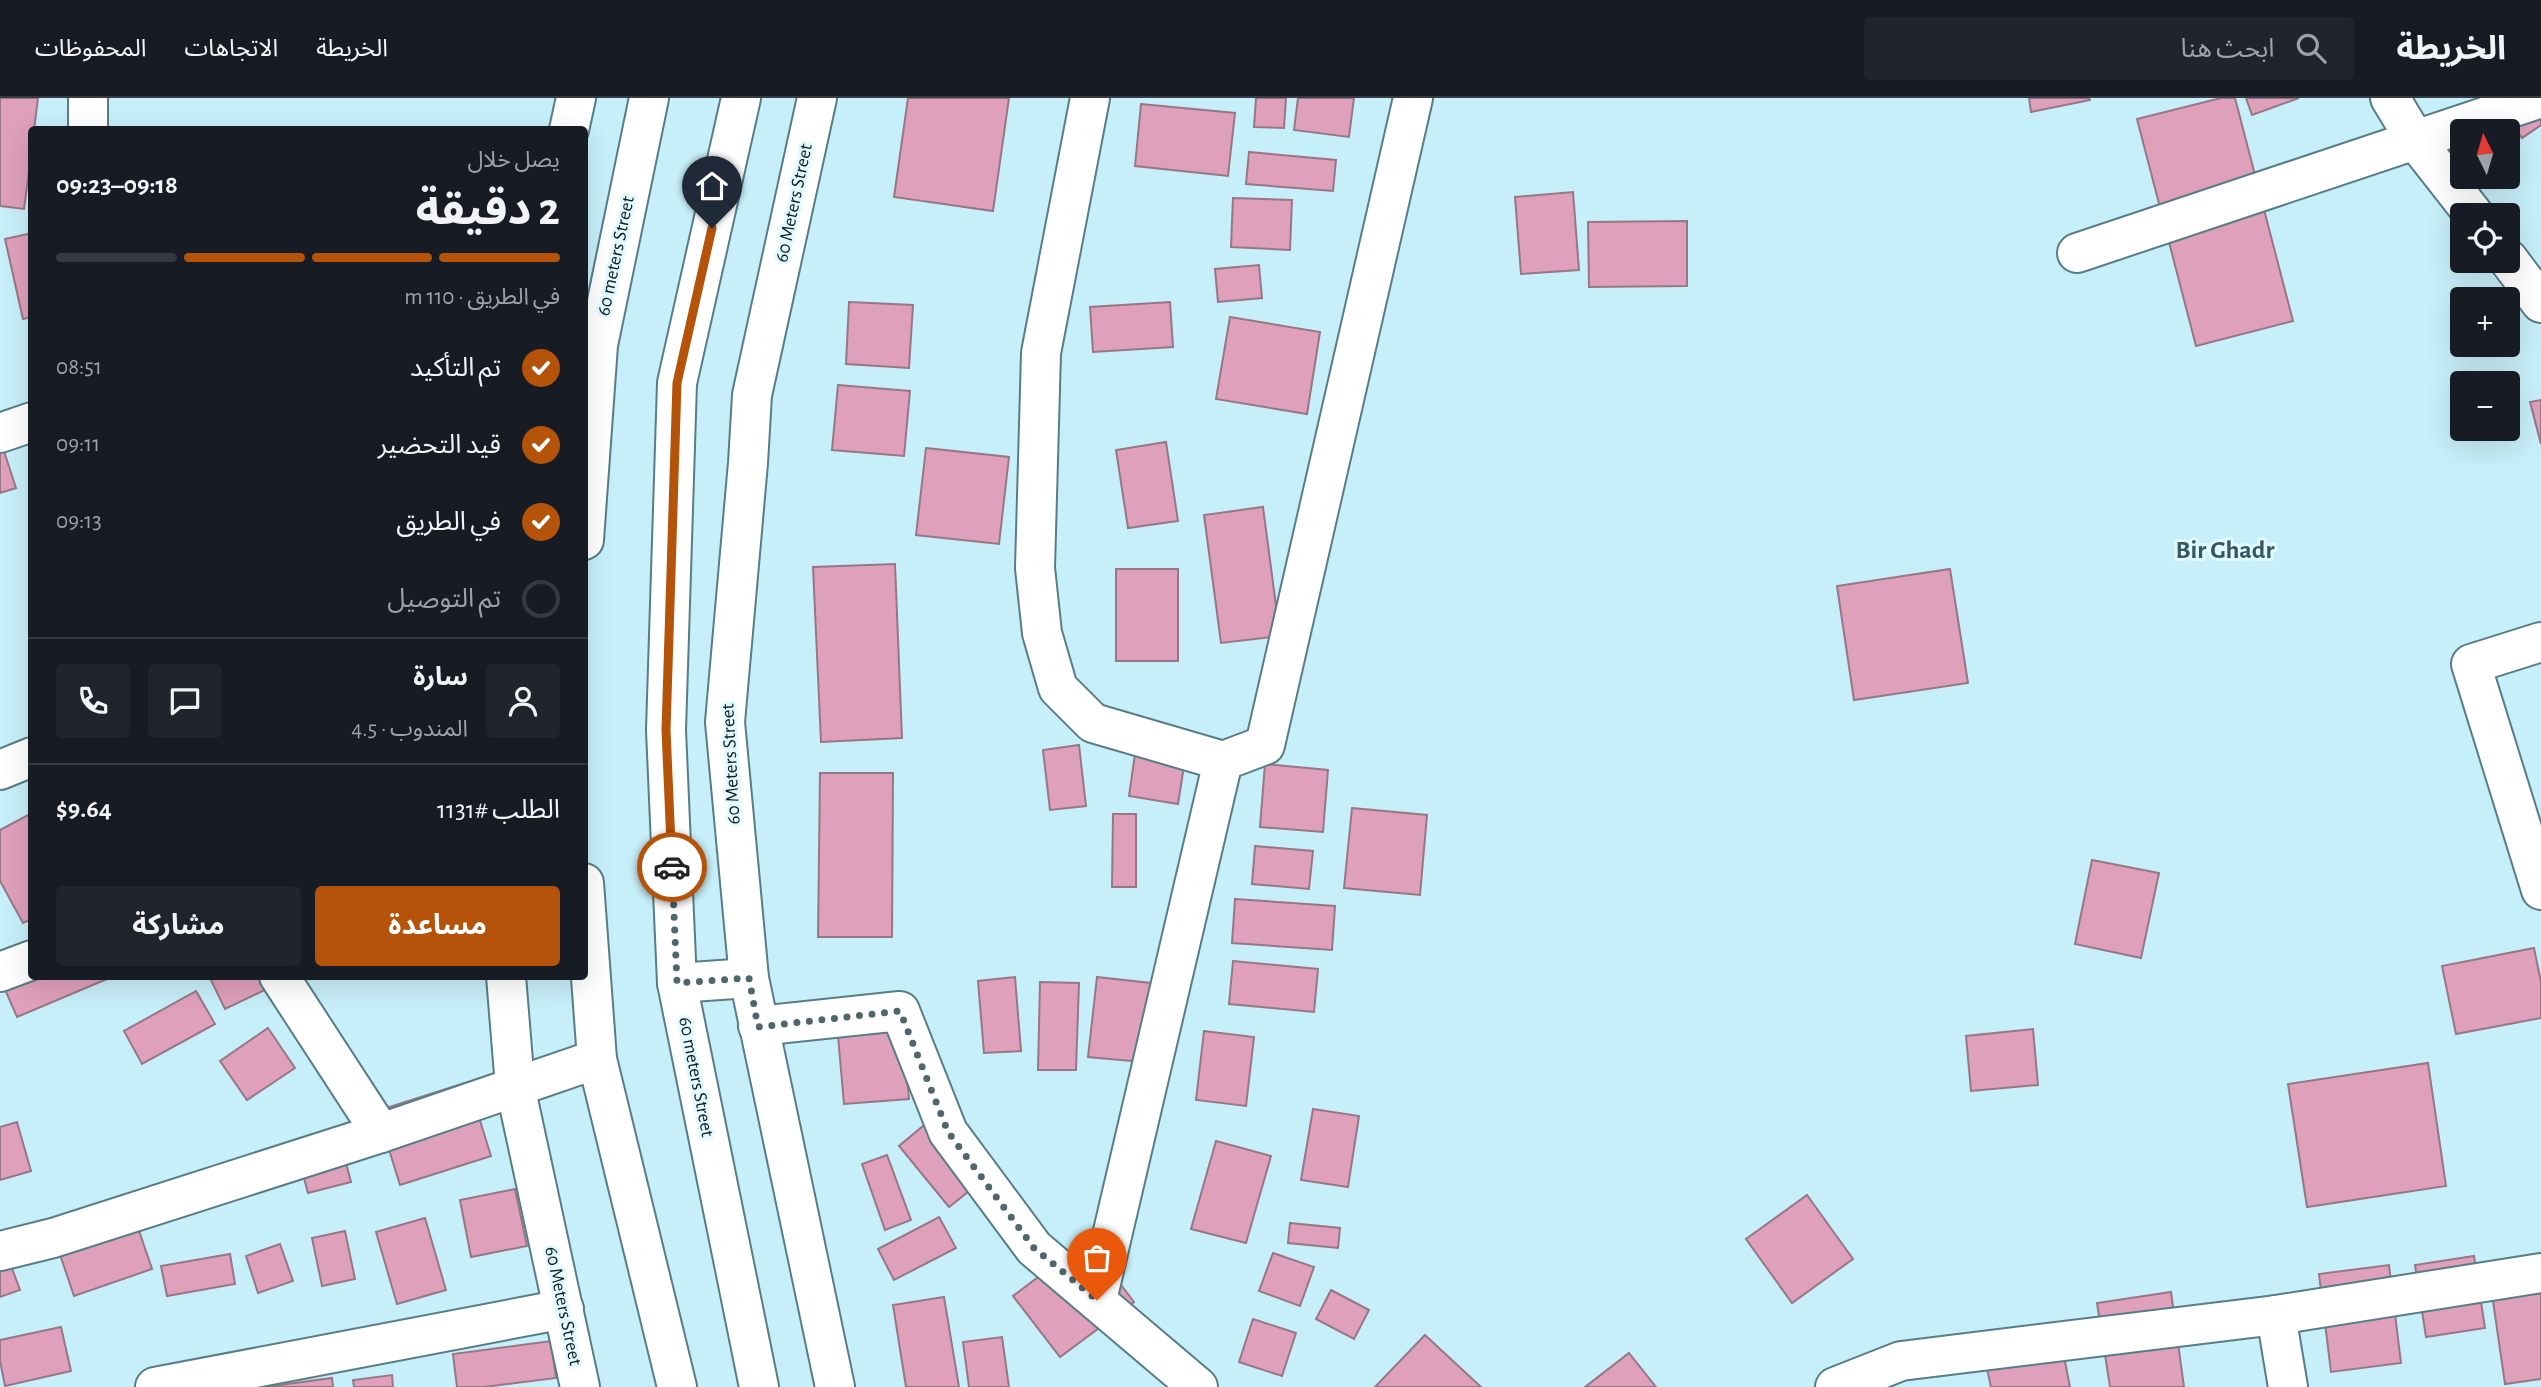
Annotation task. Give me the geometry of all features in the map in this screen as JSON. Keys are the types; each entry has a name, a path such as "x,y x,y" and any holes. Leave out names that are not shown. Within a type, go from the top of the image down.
{"main road":[{"path":"88,98 88,126"},
{"path":"570,126 576,98"},
{"name":"60 meters Street","path":"588,485 598,345 649,98"},
{"name":"60 meters Street","path":"741,98 677,383 666,730 677,983 759,1387"},
{"name":"60 Meters Street","path":"817,98 752,395 725,722 749,978 835,1387"},
{"path":"1090,98 1041,354 1035,568 1042,634 1058,688 1093,723 1223,761 1265,745 1413,98"},
{"path":"2390,98 2416,141 2465,203"},
{"path":"2077,253 2541,98"},
{"path":"2518,273 2541,303"},
{"path":"0,433 28,423"},
{"path":"2541,642 2471,664 2541,890"},
{"path":"0,770 28,759"},
{"path":"1097,1300 1223,761"},
{"path":"588,937 597,1059 677,1387"},
{"path":"0,972 28,962"},
{"path":"677,983 749,978"},
{"path":"282,980 381,1133"},
{"name":"60 Meters Street","path":"506,980 515,1086 580,1387"},
{"path":"758,1027 900,1011 948,1132 1034,1248 1198,1387"},
{"path":"0,1251 53,1238 381,1133 597,1059"},
{"path":"1835,1387 2541,1273"},
{"path":"155,1387 564,1308"},
{"path":"2276,1315 2288,1387"}],"building":[{"path":"0,98 38,98 34,126 28,126 28,179 24,209 0,206"},
{"path":"908,98 1009,98 993,211 894,197"},
{"path":"1256,98 1286,98 1284,128 1254,127"},
{"path":"1298,98 1354,98 1349,137 1294,130"},
{"path":"2029,98 2089,98 2090,100 2031,112"},
{"path":"2221,98 2235,98 2293,321 2196,346 2137,119"},
{"path":"2246,98 2299,98 2252,115"},
{"path":"2494,98 2541,98 2541,125 2522,138 2520,119 2509,119"},
{"path":"1141,104 1235,113 1228,176 1135,166"},
{"path":"1249,152 1336,160 1333,191 1246,184"},
{"path":"1573,192 1579,270 1521,274 1515,197"},
{"path":"1233,198 1292,200 1290,250 1231,247"},
{"path":"1687,221 1687,286 1589,287 1588,222"},
{"path":"28,234 28,318 23,319 5,239"},
{"path":"1259,265 1262,298 1218,302 1215,269"},
{"path":"849,302 913,305 909,368 846,364"},
{"path":"1170,302 1173,347 1093,352 1090,307"},
{"path":"1230,317 1320,332 1307,414 1216,399"},
{"path":"838,385 910,391 904,456 832,450"},
{"path":"2541,400 2541,444 2530,402"},
{"path":"0,439 16,488 0,493"},
{"path":"1166,442 1178,521 1128,528 1116,450"},
{"path":"926,448 1009,457 999,544 916,535"},
{"path":"1263,507 1280,636 1221,643 1204,515"},
{"path":"895,564 902,738 821,742 813,567"},
{"path":"1116,569 1178,569 1178,661 1116,661"},
{"path":"1950,569 1968,683 1854,700 1837,586"},
{"path":"1138,733 1188,741 1178,804 1129,796"},
{"path":"1079,745 1086,806 1050,810 1043,750"},
{"path":"1265,764 1328,770 1323,832 1260,827"},
{"path":"820,773 893,773 892,937 818,937"},
{"path":"1352,808 1427,815 1420,895 1344,888"},
{"path":"1113,814 1136,814 1136,887 1112,887"},
{"path":"28,815 28,921 23,923 0,881 0,830"},
{"path":"1255,846 1313,851 1309,889 1252,884"},
{"path":"2092,860 2159,873 2141,958 2075,944"},
{"path":"1235,899 1335,906 1332,950 1232,943"},
{"path":"2534,948 2541,982 2541,1018 2456,1034 2442,966"},
{"path":"1233,961 1318,969 1314,1012 1229,1004"},
{"path":"28,976 28,980 105,980 17,1017 0,978"},
{"path":"1015,977 1021,1051 984,1053 978,981"},
{"path":"1097,977 1151,983 1142,1062 1088,1057"},
{"path":"211,980 278,980 279,983 225,1009"},
{"path":"1040,982 1079,983 1076,1070 1038,1070"},
{"path":"196,991 215,1024 142,1064 124,1031"},
{"path":"900,996 909,1099 844,1104 835,1002"},
{"path":"268,1028 295,1068 247,1100 220,1061"},
{"path":"2033,1029 2038,1085 1971,1091 1966,1036"},
{"path":"1204,1031 1254,1037 1246,1106 1196,1100"},
{"path":"2428,1063 2446,1186 2307,1207 2288,1084"},
{"path":"468,1082 491,1156 400,1185 377,1111"},
{"path":"947,1106 998,1168 949,1207 899,1146"},
{"path":"1313,1109 1359,1116 1348,1187 1301,1180"},
{"path":"17,1122 31,1171 0,1180 0,1127"},
{"path":"338,1132 351,1182 308,1193 295,1144"},
{"path":"1216,1141 1271,1156 1246,1243 1191,1229"},
{"path":"887,1155 911,1220 885,1230 862,1164"},
{"path":"515,1189 527,1246 471,1257 460,1200"},
{"path":"1807,1195 1853,1259 1792,1303 1746,1239"},
{"path":"129,1201 152,1269 74,1296 51,1228"},
{"path":"939,1217 956,1248 894,1280 878,1249"},
{"path":"425,1218 446,1290 397,1304 376,1232"},
{"path":"1290,1223 1340,1228 1338,1248 1288,1243"},
{"path":"345,1231 355,1279 322,1286 312,1238"},
{"path":"0,1236 20,1290 0,1297"},
{"path":"1087,1240 1134,1302 1060,1357 1013,1296"},
{"path":"280,1244 293,1281 258,1293 246,1256"},
{"path":"1273,1253 1314,1267 1300,1306 1259,1291"},
{"path":"230,1254 235,1284 167,1296 161,1266"},
{"path":"2474,1256 2485,1328 2426,1337 2415,1265"},
{"path":"2389,1265 2401,1363 2331,1372 2319,1274"},
{"path":"2541,1287 2541,1379 2505,1384 2492,1294"},
{"path":"1331,1290 1369,1310 1354,1339 1316,1319"},
{"path":"2171,1292 2184,1387 2110,1387 2097,1303"},
{"path":"944,1297 959,1387 906,1387 893,1305"},
{"path":"1253,1319 1296,1333 1282,1376 1239,1362"},
{"path":"61,1327 71,1371 5,1386 0,1361 0,1340"},
{"path":"1425,1335 1481,1387 1375,1387"},
{"path":"1002,1337 1009,1387 969,1387 963,1342"},
{"path":"551,1341 556,1378 484,1387 457,1387 453,1354"},
{"path":"2062,1346 2070,1387 1991,1387 1985,1360"},
{"path":"1629,1353 1656,1387 1585,1387"},
{"path":"392,1375 393,1387 354,1387 353,1380"},
{"path":"332,1378 333,1387 265,1387"}],"way so far":[{"path":"672,867 677,983 749,978 758,1027 900,1011 948,1132 1034,1248 1097,1300"}],"district":[{"name":"Bir Ghadr","path":"2225,550"}],"route":[{"path":"672,867 666,730 677,383 712,228"}]}
